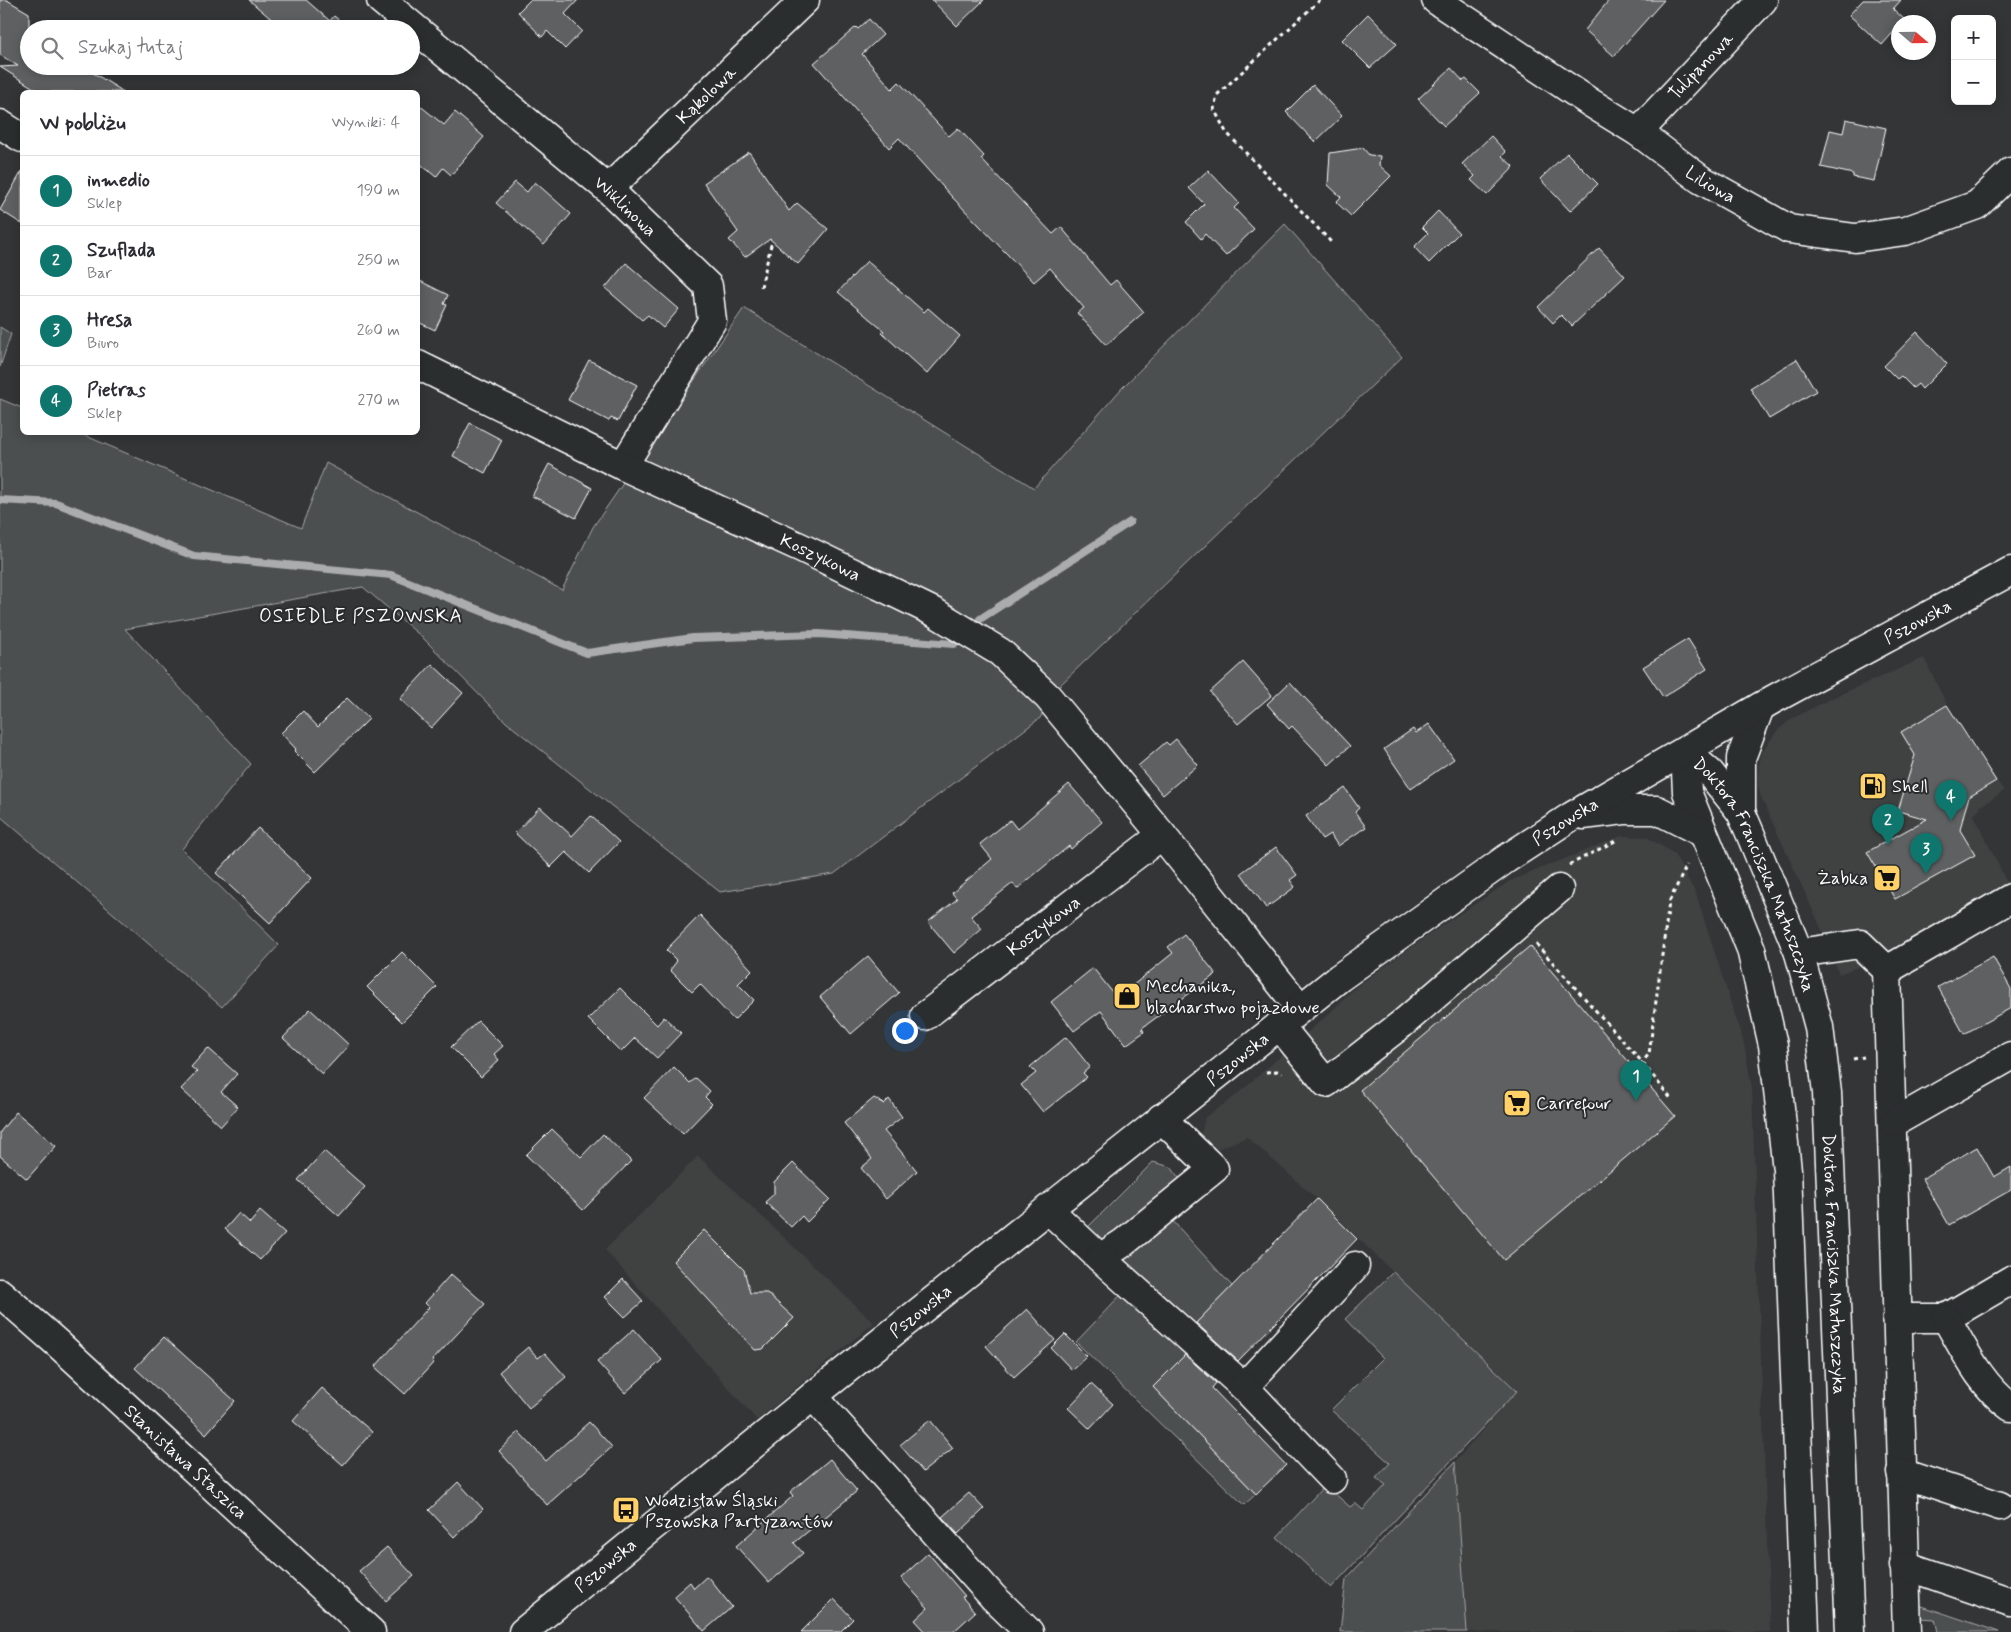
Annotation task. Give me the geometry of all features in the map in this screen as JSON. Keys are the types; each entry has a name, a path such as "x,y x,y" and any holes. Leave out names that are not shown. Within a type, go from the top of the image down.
{"street":[{"name":"Wiklinowa","path":"380,0 404,20"},
{"name":"Kąkolowa","path":"608,189 805,0"},
{"name":"Liliowa","path":"1436,0 1585,100 1638,132 1700,179 1789,229 1855,238 1905,231 1976,205 2011,172"},
{"name":"Tulipanowa","path":"1638,132 1764,0"},
{"name":"Wiklinowa","path":"420,33 608,189 708,286 712,321 623,466"},
{"path":"0,124 20,137"},
{"name":"Koszykowa","path":"420,366 623,466 802,548 934,612 1000,652 1048,697 1162,835 1300,1008"},
{"name":"Pszowska","path":"531,1630 813,1396 1339,978 1506,859 1572,816 1760,707 2011,571"},
{"path":"1741,812 1741,758 1760,707"},
{"name":"Doktora Franciszka Matuszczyka","path":"1685,751 1710,773 1741,812 1799,953 1819,1027 1827,1093 1850,1632"},
{"name":"Doktora Franciszka Matuszczyka","path":"1685,751 1687,792 1750,950 1773,1045 1787,1170 1805,1632"},
{"path":"1572,816 1624,810 1657,810 1703,833"},
{"name":"Koszykowa","path":"924,1016 1162,835"},
{"path":"1279,1025 1326,1083 1403,1023 1559,889"},
{"path":"1887,970 2011,898"},
{"path":"1799,953 1860,944 1887,970 1907,1632"},
{"path":"1893,1123 2011,1056"},
{"path":"1100,1258 1123,1243 1214,1169 1161,1118"},
{"path":"1048,1209 1244,1387 1332,1479"},
{"path":"1244,1387 1355,1266"},
{"path":"1897,1318 1946,1318 2011,1280"},
{"name":"Stanisława Staszica","path":"0,1293 57,1343 371,1632"},
{"path":"1946,1318 1979,1373 2000,1400 2011,1408"},
{"path":"813,1396 993,1597 1029,1632"},
{"path":"1901,1472 2000,1506"},
{"path":"1904,1565 2011,1602"}],"path":[{"path":"1320,0 1216,95 1214,109 1226,132 1331,242"},
{"path":"761,287 772,241"},
{"path":"1635,1071 1649,1054 1669,902 1691,857"},
{"path":"1530,938 1642,1062 1672,1100"},
{"path":"1853,1059 1867,1057"}],"shaded area":[{"path":"1285,224 1402,357 1058,687 1040,718 834,874 720,892 506,722 423,638 363,587 125,629 251,764 182,849 279,945 222,1007 0,816 0,399 20,407 20,435 84,435 301,528 326,463 562,590 593,527 744,308 1034,488 1122,388"},
{"path":"0,327 11,334 0,367"},
{"path":"1924,658 1947,705 2004,791 1981,806 1974,815 2009,887 1908,948 1839,974 1822,930 1761,797 1758,785 1759,764 1763,750 1777,731 1791,719 1834,697"},
{"path":"1621,836 1647,837 1674,854 1696,894 1744,1044 1752,1088 1770,1632 1467,1632 1455,1462 1517,1391 1317,1199 1247,1137 1212,1151 1200,1140 1205,1117 1233,1098 1332,1011 1356,987 1440,927 1510,881"},
{"path":"698,1156 874,1323 757,1420 605,1250"},
{"path":"1153,1162 1171,1167 1182,1182 1160,1207 1232,1286 1196,1323 1183,1358 1153,1387 1256,1494 1244,1505 1076,1342 1130,1285 1078,1237"},
{"path":"1393,1272 1517,1391 1331,1588 1277,1537 1325,1485 1350,1507 1355,1503 1363,1510 1386,1485 1376,1478 1390,1463 1331,1410 1383,1358 1345,1319"},
{"path":"1455,1462 1467,1632 1340,1632 1346,1579"},
{"path":"1919,1605 1999,1632 1938,1632 1935,1619 1920,1618"}],"building":[{"path":"0,0 7,0 29,13 29,20 20,20 20,75 97,75 121,90 37,90 0,67 18,66 0,55"},
{"path":"249,0 306,0 329,20 272,20"},
{"path":"530,0 578,0 565,14 582,31 565,49 547,31 542,37 518,12"},
{"path":"932,0 984,0 957,26"},
{"path":"1609,0 1664,0 1614,56 1585,30"},
{"path":"1863,0 1901,0 1893,9 1900,15 1891,15 1891,35 1882,45 1849,15"},
{"path":"1368,14 1397,44 1370,68 1342,40"},
{"path":"334,16 339,20 331,20"},
{"path":"869,19 883,35 862,54 892,89 899,82 949,136 958,128 984,156 981,159 1053,234 1061,227 1110,285 1116,280 1144,312 1106,345 1077,313 1084,308 1050,268 1034,282 952,197 899,138 889,148 814,63 856,27 858,29"},
{"path":"1451,68 1463,81 1466,79 1480,93 1444,126 1418,99"},
{"path":"1313,85 1342,116 1315,142 1286,112"},
{"path":"420,106 444,125 455,112 484,137 451,175 443,168 436,177 420,164"},
{"path":"1846,119 1886,128 1874,181 1821,167 1830,130 1843,133"},
{"path":"1491,136 1506,152 1502,156 1514,167 1487,195 1471,180 1475,176 1462,164"},
{"path":"1363,148 1369,155 1380,156 1379,165 1391,176 1351,216 1336,202 1341,197 1328,185 1330,153"},
{"path":"749,152 789,211 797,203 828,229 798,264 770,239 745,257 729,240 738,232 704,183"},
{"path":"1567,153 1598,184 1570,211 1540,179"},
{"path":"1208,170 1239,203 1234,208 1254,229 1226,256 1205,234 1201,239 1186,222 1204,204 1189,188"},
{"path":"20,175 20,223 0,210"},
{"path":"515,182 527,192 535,182 571,214 544,245 496,203"},
{"path":"1438,211 1459,233 1429,263 1414,247 1428,233 1422,227"},
{"path":"1599,248 1625,276 1572,326 1561,315 1553,323 1538,307"},
{"path":"867,261 924,312 928,308 960,336 927,374 882,333 884,331 838,292"},
{"path":"626,263 679,309 663,328 648,315 642,320 605,288"},
{"path":"420,281 448,295 444,304 447,305 435,330 420,323"},
{"path":"1917,332 1947,364 1922,389 1918,384 1913,388 1901,376 1897,379 1884,366"},
{"path":"1797,359 1816,391 1769,419 1750,388"},
{"path":"589,360 637,385 618,421 611,418 609,421 568,400"},
{"path":"470,423 502,440 485,473 453,456"},
{"path":"549,464 592,488 576,518 532,496"},
{"path":"1688,639 1707,669 1663,697 1643,667"},
{"path":"1243,662 1272,695 1238,724 1210,692"},
{"path":"432,664 463,693 431,728 400,699"},
{"path":"1290,682 1350,746 1329,765 1292,726 1289,729 1267,704"},
{"path":"347,698 369,719 315,772 294,751 296,749 281,733 303,711 318,727"},
{"path":"1947,705 1996,781 1969,797 1964,813 1960,830 1975,855 1895,899 1867,852 1927,819 1898,811 1915,755 1901,732"},
{"path":"1429,724 1454,759 1411,789 1384,749 1413,729 1416,733"},
{"path":"1176,739 1198,765 1163,795 1138,766 1166,742 1169,745"},
{"path":"1069,784 1102,822 1071,849 1069,846 1017,889 1013,883 971,916 982,929 954,953 928,922 957,899 952,893 992,859 980,844 1010,820 1017,829"},
{"path":"1345,788 1359,808 1355,812 1366,827 1338,846 1330,834 1322,839 1306,816"},
{"path":"540,807 572,836 591,816 619,842 589,873 566,852 551,867 515,833"},
{"path":"258,828 312,878 270,923 216,873"},
{"path":"1276,847 1297,875 1290,880 1295,887 1266,908 1241,873"},
{"path":"700,915 752,970 738,984 754,1000 734,1020 700,984 692,992 670,970 677,961 666,950"},
{"path":"1184,934 1216,974 1142,1028 1144,1032 1126,1045 1101,1011 1074,1031 1051,1002 1093,968 1117,998 1173,953 1168,947"},
{"name":"Carrefour","path":"1530,946 1675,1116 1504,1260 1360,1090"},
{"path":"402,952 437,987 402,1022 367,987"},
{"path":"868,956 899,993 851,1034 820,997"},
{"path":"1993,957 2011,989 2011,1008 1964,1034 1938,987"},
{"path":"620,988 657,1025 664,1017 681,1033 657,1058 635,1038 621,1052 588,1019"},
{"path":"310,1009 349,1045 322,1074 283,1038"},
{"path":"478,1021 503,1046 494,1054 499,1060 481,1077 451,1047"},
{"path":"1066,1037 1090,1067 1083,1073 1087,1077 1043,1112 1021,1085 1036,1073 1030,1067"},
{"path":"208,1048 237,1074 221,1092 238,1107 221,1126 181,1089 197,1072 191,1067"},
{"path":"674,1067 690,1083 696,1078 710,1091 705,1097 712,1104 683,1134 644,1098"},
{"path":"874,1098 884,1104 889,1099 902,1117 884,1131 917,1171 886,1199 861,1168 872,1159 844,1123"},
{"path":"16,1112 56,1146 27,1179 0,1156 0,1132"},
{"path":"552,1129 581,1157 603,1134 631,1161 583,1210 526,1155"},
{"path":"1977,1147 1994,1177 2011,1167 2011,1190 1949,1225 1922,1179"},
{"path":"324,1151 365,1187 339,1216 298,1180"},
{"path":"793,1163 830,1199 807,1222 802,1216 791,1227 765,1202 774,1194 774,1182"},
{"path":"1317,1199 1357,1239 1238,1361 1196,1323"},
{"path":"260,1211 285,1233 260,1260 225,1229 239,1213 250,1223"},
{"path":"704,1230 744,1270 750,1293 767,1293 794,1318 763,1349 755,1350 673,1261"},
{"path":"451,1274 485,1304 432,1361 433,1363 405,1394 375,1367 429,1307 425,1303"},
{"path":"623,1279 643,1301 625,1317 605,1297"},
{"path":"1027,1309 1055,1340 1014,1377 986,1346"},
{"path":"634,1329 662,1360 625,1393 597,1362"},
{"path":"1065,1334 1087,1356 1072,1370 1051,1348"},
{"path":"164,1337 235,1401 206,1434 135,1368"},
{"path":"528,1347 538,1358 545,1353 566,1377 529,1408 499,1372"},
{"path":"1185,1355 1216,1383 1212,1388 1286,1465 1256,1494 1153,1387"},
{"path":"1091,1384 1113,1404 1090,1429 1068,1408"},
{"path":"322,1388 372,1432 343,1465 293,1421"},
{"path":"930,1420 953,1448 923,1472 900,1445"},
{"path":"589,1422 612,1447 547,1505 499,1451 519,1432 546,1461"},
{"path":"830,1459 857,1491 794,1543 803,1553 769,1583 736,1546 793,1496 790,1492"},
{"path":"458,1482 483,1509 454,1537 429,1510"},
{"path":"969,1493 984,1509 958,1534 942,1517"},
{"path":"387,1547 414,1576 386,1601 359,1571"},
{"path":"928,1553 965,1596 962,1597 975,1612 953,1632 926,1632 915,1620 928,1608 901,1578"},
{"path":"707,1576 732,1607 704,1631 674,1596 690,1582 694,1588"},
{"path":"834,1599 853,1619 840,1632 801,1632"}],"waterway":[{"path":"0,500 56,503 194,556 391,575 587,653 693,638 819,634 954,644"},
{"path":"980,619 1130,522"}],"place":[{"name":"Shell","path":"1873,786"},
{"name":"Pietras","path":"1951,821"},
{"name":"Szuflada","path":"1888,845"},
{"name":"Hresa","path":"1926,874"},
{"name":"Żabka","path":"1887,878"},
{"name":"Mechanika, blacharstwo pojazdowe","path":"1127,996"},
{"name":"inmedio","path":"1636,1101"},
{"name":"Carrefour","path":"1517,1103"},
{"name":"Wodzisław Śląski Pszowska Partyzantów","path":"626,1510"}],"district":[{"name":"OSIEDLE PSZOWSKA","path":"361,615"}]}
